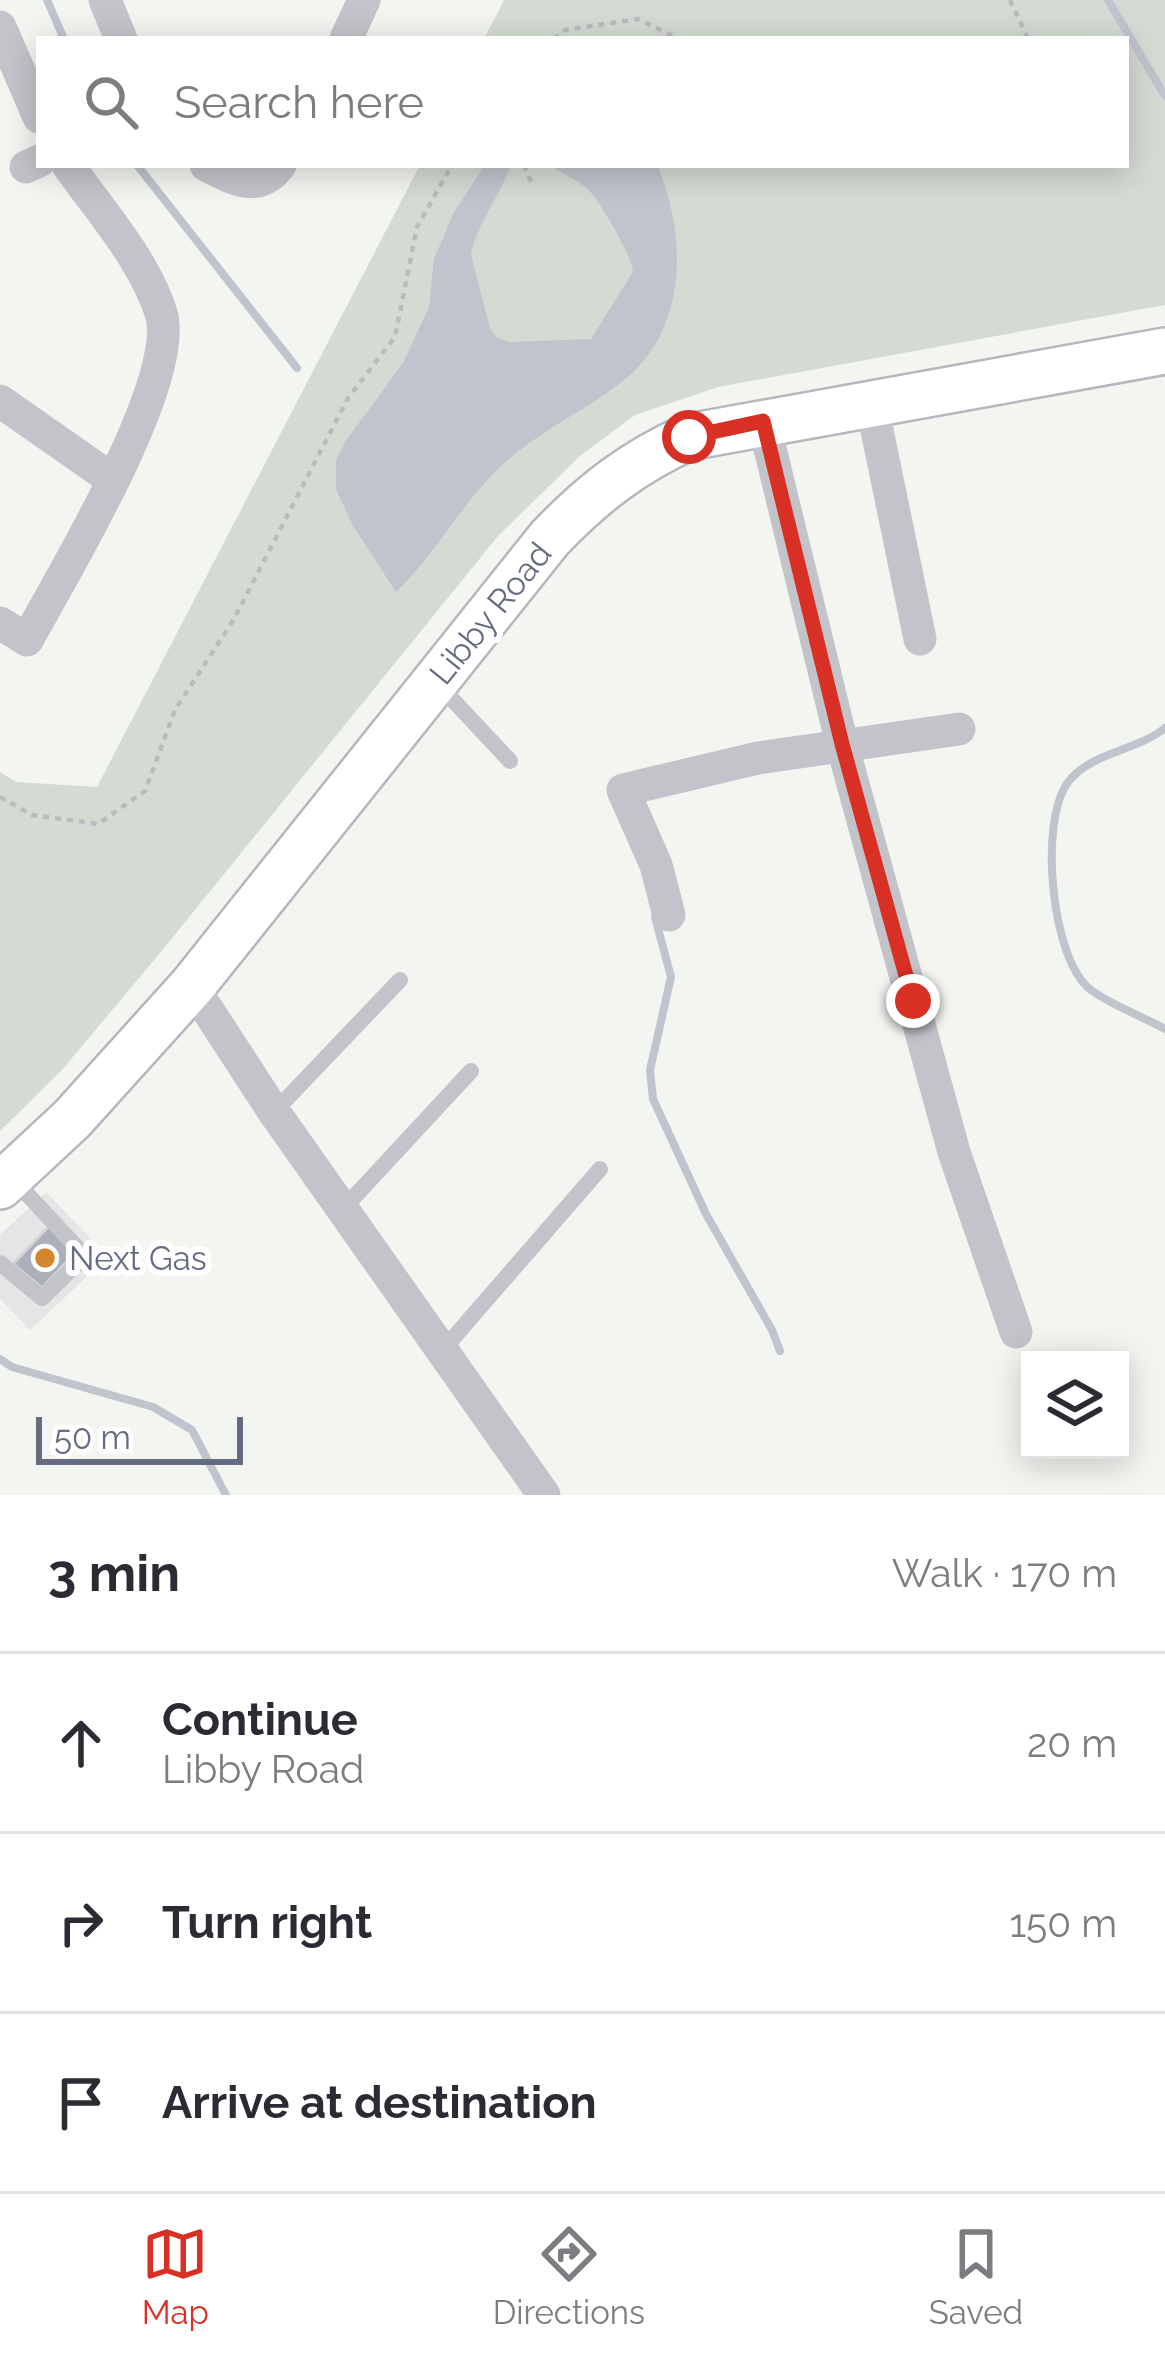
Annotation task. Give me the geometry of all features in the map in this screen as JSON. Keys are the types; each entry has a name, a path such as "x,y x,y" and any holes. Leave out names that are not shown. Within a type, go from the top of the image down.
{"main road":[{"name":"Libby Road","path":"5,1181 72,1119 192,986 550,538 591,494 644,457 689,437 1165,350"}],"street":[{"path":"104,0 120,36"},
{"path":"347,36 364,0"},
{"path":"0,27 36,110"},
{"path":"14,631 113,480 154,380 165,335 147,280 70,168"},
{"path":"214,168 254,184 277,168"},
{"path":"0,401 113,480"},
{"path":"872,401 920,638"},
{"path":"763,421 842,744 954,1152 1016,1332"},
{"path":"669,915 656,865 623,790 694,770 958,729"},
{"path":"192,986 274,1112 544,1495"}],"lane":[{"path":"435,681 510,761"},
{"path":"274,1112 400,980"},
{"path":"343,1210 472,1071"},
{"path":"442,1351 600,1168"},
{"path":"0,1263 42,1298 85,1256 5,1181"}],"path":[{"path":"1010,0 1027,36"},
{"path":"558,36 565,30 638,19 673,36"},
{"path":"0,797 32,814 98,824 145,791 175,710 234,619 348,398 395,337 417,227 450,168"},
{"path":"525,168 533,187"}],"shaded area":[{"path":"504,0 1165,0 1165,305 718,387 635,415 580,456 498,536 160,953 61,1071 0,1131 0,772 16,782 97,787 418,168 1129,168 1129,36 486,36"},
{"path":"483,168 510,168 471,255 490,328 496,337 509,342 591,339 633,272 621,240 590,192 555,168 659,168 674,224 676,283 670,312 641,363 618,385 510,458 396,592 352,524 336,489 336,461 403,363 429,307 434,259 454,212"},
{"path":"46,1192 108,1257 30,1330 0,1299 0,1235"}],"building":[{"name":"Next Gas","path":"49,1226 77,1251 42,1288 13,1264"}],"waterway":[{"path":"47,0 63,36"},
{"path":"1108,0 1165,96"},
{"path":"139,168 297,368"},
{"path":"1165,728 1090,764 1069,781 1059,800 1052,856 1058,921 1077,974 1100,996 1165,1029"},
{"path":"655,917 671,977 650,1070 653,1099 706,1214 780,1351"},
{"path":"0,1359 12,1367 153,1407 192,1430 226,1495"}],"place":[{"name":"Next Gas","path":"45,1258"}],"route":[{"path":"689,437 763,421 842,744 913,1001"}]}
